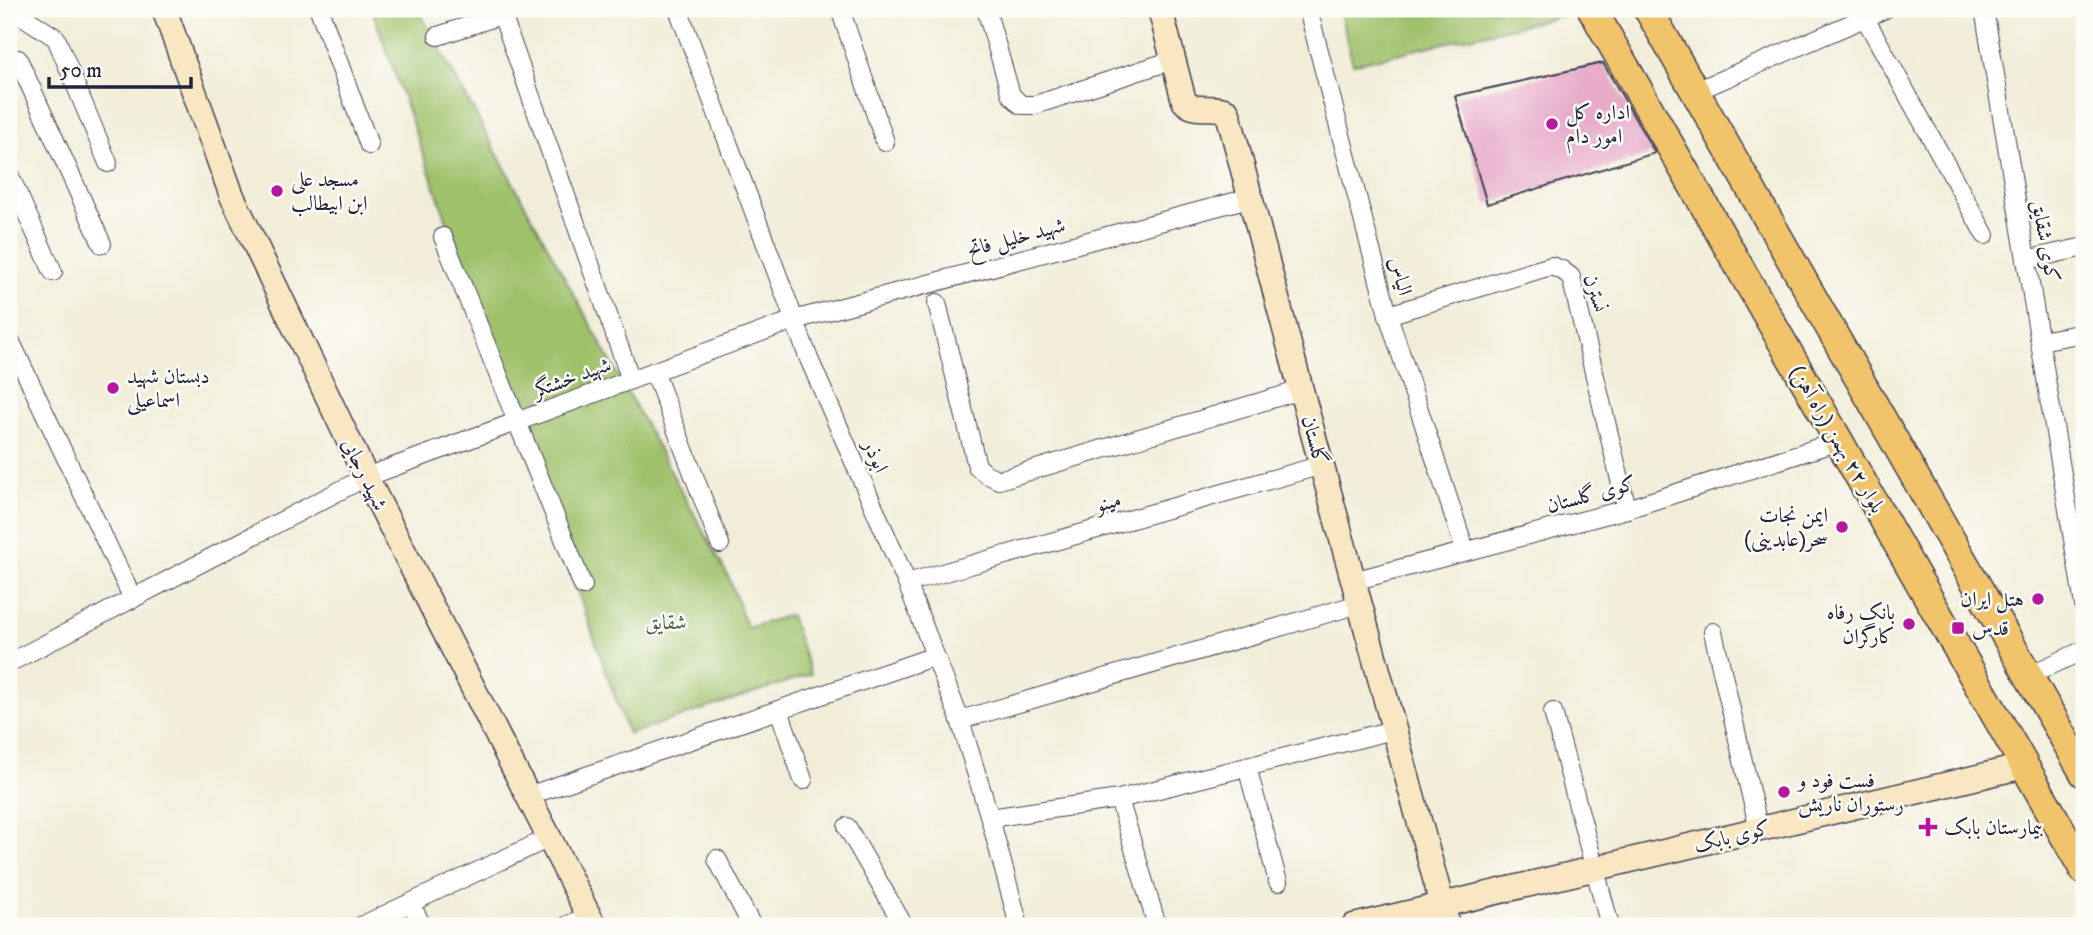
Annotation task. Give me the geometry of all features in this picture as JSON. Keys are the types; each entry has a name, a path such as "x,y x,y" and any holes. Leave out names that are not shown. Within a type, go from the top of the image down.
{"main road":[{"name":"شهید رجایی","path":"164,9 232,197 366,477 549,838 583,923"},
{"name":"گلستان","path":"1160,9 1184,101 1189,107 1220,108 1227,111 1444,916"},
{"name":"بلوار ۲۲ بهمن (راه آهن)","path":"1592,9 2084,870"},
{"path":"1648,9 2084,773"},
{"name":"کوی بابک","path":"1353,926 1444,916 1593,870 2024,766"}],"street":[{"path":"20,9 24,17 56,38 108,163"},
{"path":"319,9 369,145"},
{"name":"ابوذر","path":"678,9 809,359 907,583 960,720 1019,926"},
{"path":"840,9 885,142"},
{"path":"986,9 1012,94 1021,106 1035,106 1173,60"},
{"name":"الیاس","path":"1308,9 1388,315 1465,550"},
{"path":"1696,91 1885,9"},
{"name":"کوی شقایق","path":"1984,9 2084,605"},
{"path":"438,36 507,11 631,380"},
{"path":"1866,18 1985,236"},
{"path":"9,58 18,58 102,244"},
{"path":"9,174 53,272"},
{"name":"شهید خلیل فاتح","path":"794,320 1250,198"},
{"path":"443,237 583,586"},
{"path":"2026,260 2084,247"},
{"name":"نسترن","path":"1388,315 1551,266 1571,277 1627,509"},
{"path":"937,303 978,466 986,474 999,480 1301,390"},
{"name":"شهید خشتگر","path":"9,663 366,477 794,320"},
{"path":"2040,341 2084,333"},
{"path":"9,338 132,599"},
{"path":"654,371 720,544"},
{"name":"کوی گلستان","path":"960,720 1356,593 1465,550 1627,509 1839,441"},
{"name":"مینو","path":"907,583 1322,465"},
{"path":"1713,632 1759,830"},
{"path":"2030,675 2084,650"},
{"path":"528,796 935,656"},
{"path":"779,710 803,780"},
{"path":"1553,712 1610,926"},
{"path":"990,818 1119,799 1393,730"},
{"path":"1247,767 1278,882"},
{"path":"1119,799 1155,919"},
{"path":"847,827 904,926"},
{"path":"361,926 549,838"},
{"path":"718,859 752,926"}],"green space":[{"name":"شقایق","path":"372,9 418,9 729,578 747,628 790,615 811,674 628,734"},
{"path":"1339,9 1557,9 1561,16 1353,64"}],"building":[{"name":"اداره کل امور دام","path":"1603,63 1655,153 1487,204 1455,96"}],"place":[{"name":"اداره کل امور دام","path":"1552,124"},
{"name":"مسجد علی ابن ابیطالب","path":"277,191"},
{"name":"دبستان شهید اسماعیلی","path":"113,388"},
{"name":"ایمن نجات سحر(عابدینی)","path":"1842,527"},
{"name":"هتل ایران","path":"2038,599"},
{"name":"بانک رفاه کارگران","path":"1909,624"},
{"name":"قدس","path":"1958,628"},
{"name":"فست فود و رستوران ناریش","path":"1784,792"},
{"name":"بیمارستان بابک","path":"1928,827"}]}
